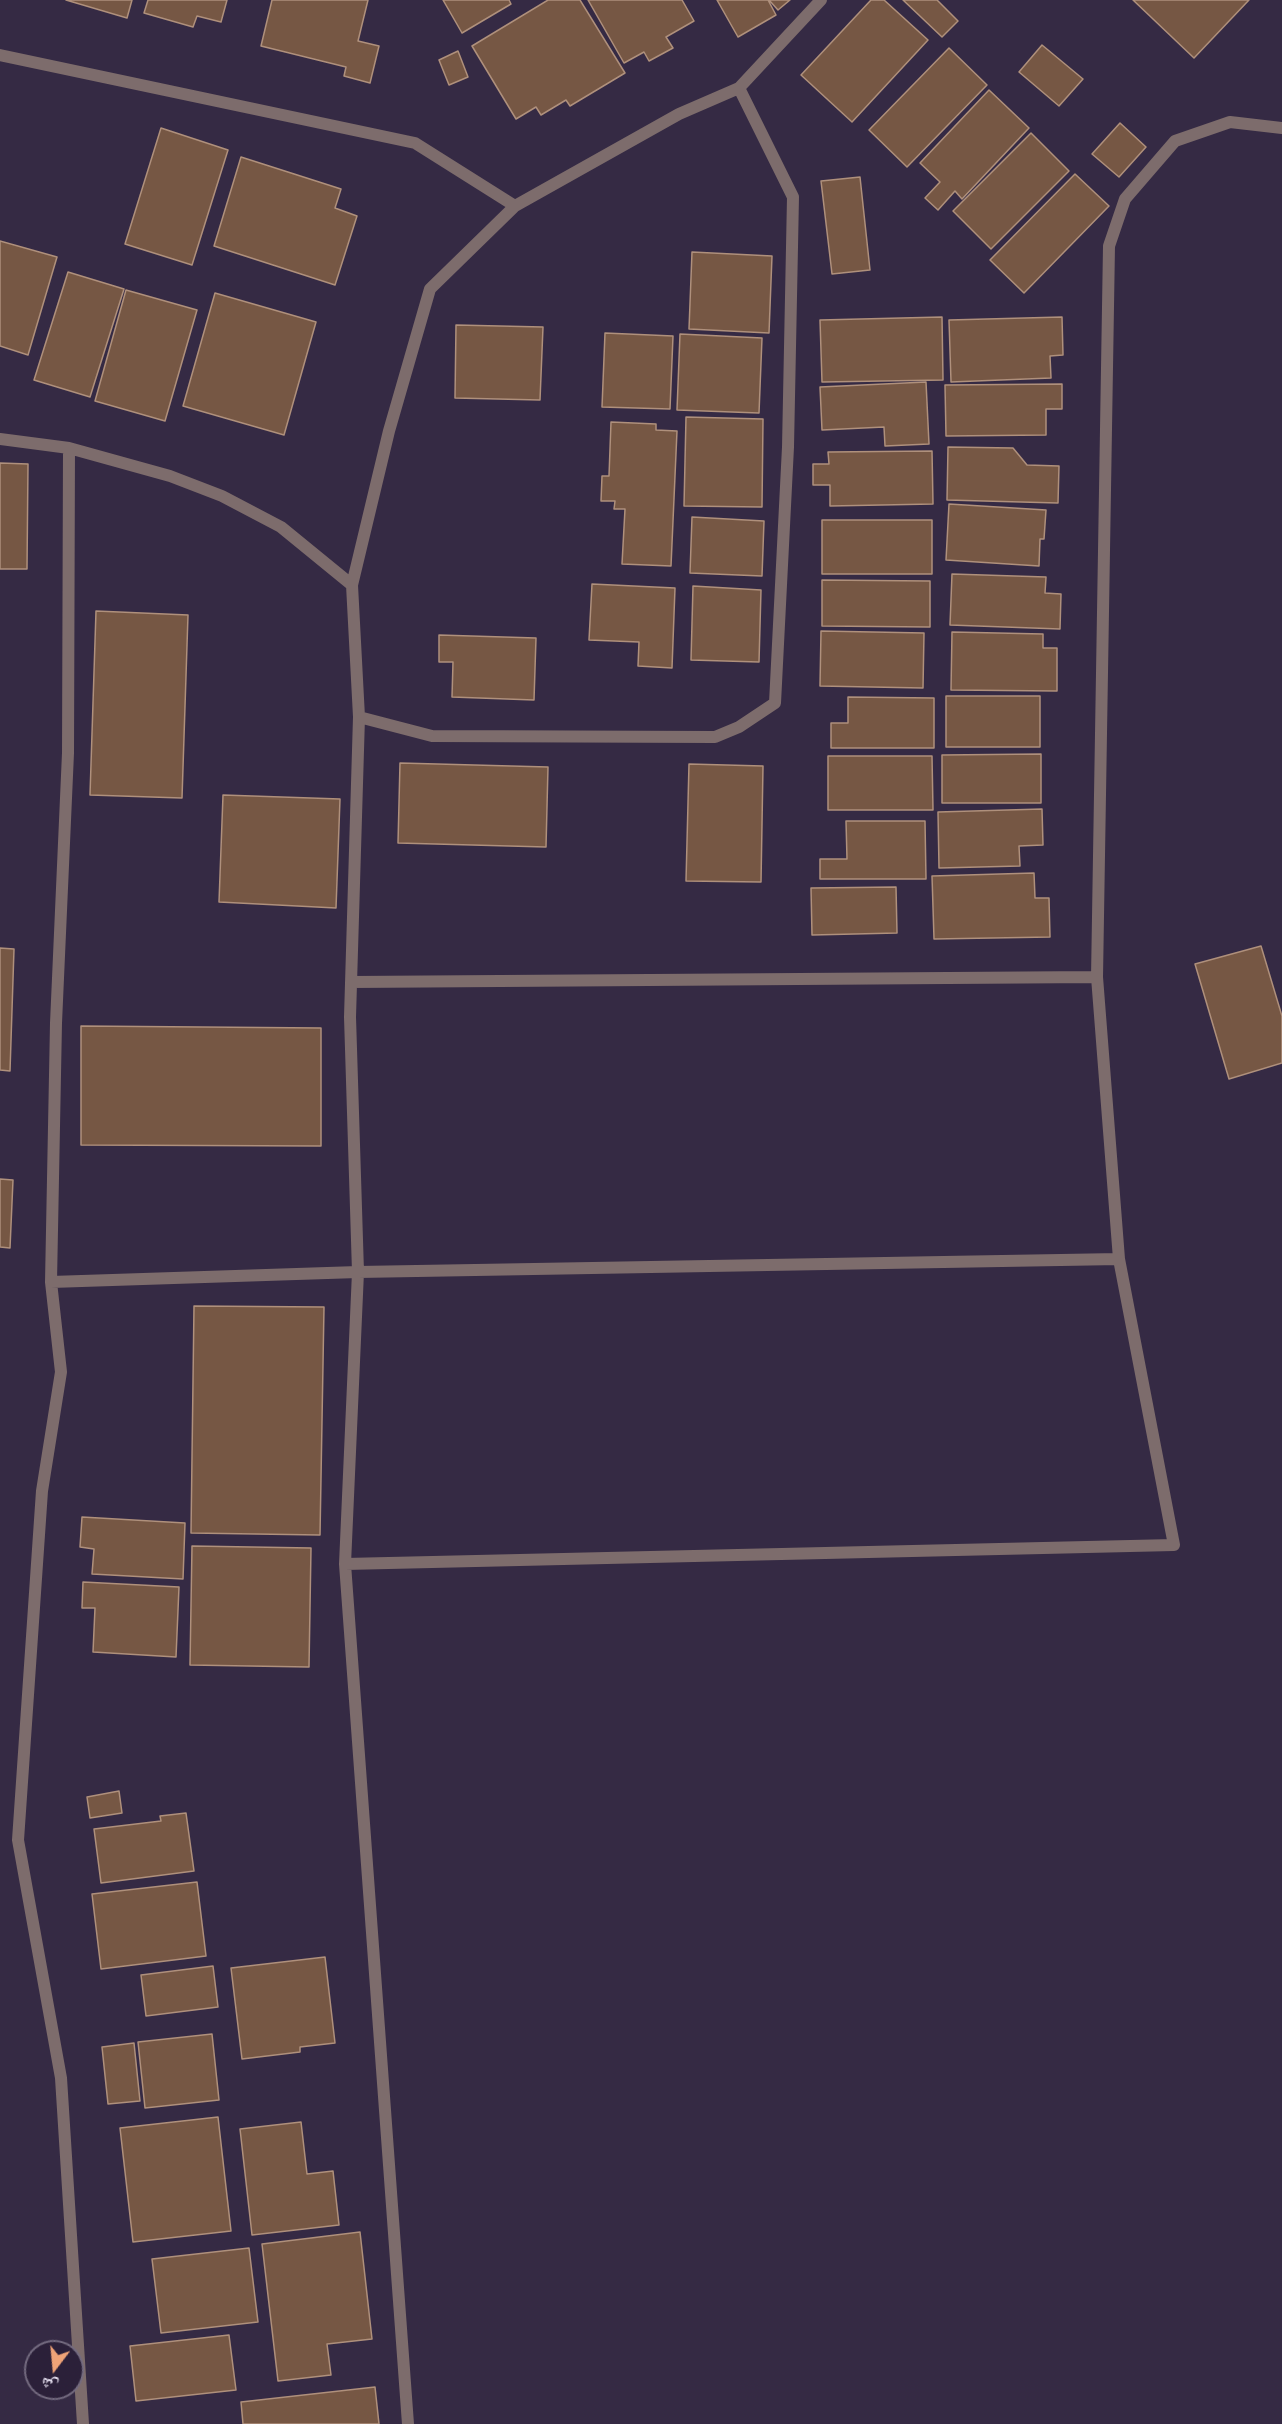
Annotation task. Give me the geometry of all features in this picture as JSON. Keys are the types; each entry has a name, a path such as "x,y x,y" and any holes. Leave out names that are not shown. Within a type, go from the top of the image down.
{"street":[{"path":"408,2424 345,1564 358,1272 350,1017 359,717 352,585 389,430 430,290 515,206 679,114 739,88 821,0"},
{"path":"0,55 415,143 515,206"},
{"path":"359,717 432,736 715,737 739,727 775,703 788,447 793,196 739,88"},
{"path":"345,1564 1174,1545 1119,1259 1097,977 1109,246 1125,199 1175,141 1230,122 1282,128"},
{"path":"0,439 69,448 170,476 222,496 281,527 352,585"},
{"path":"69,448 68,753 56,1023 51,1282 61,1372 42,1491 18,1840 61,2078 83,2424"},
{"path":"351,982 1097,977"},
{"path":"51,1282 358,1272 1119,1259"}],"building":[{"path":"66,0 132,0 127,18"},
{"path":"148,0 227,0 221,22 197,16 193,27 144,13"},
{"path":"272,0 368,0 358,41 379,46 370,83 344,76 346,67 261,46"},
{"path":"443,0 509,0 511,4 462,33"},
{"path":"548,0 580,0 625,73 570,106 566,100 541,115 536,107 516,119 472,46"},
{"path":"588,0 682,0 694,21 666,37 673,48 649,61 644,52 624,63"},
{"path":"717,0 768,0 776,15 738,37"},
{"path":"769,0 790,0 778,10"},
{"path":"871,0 884,0 928,40 852,122 801,75"},
{"path":"903,0 937,0 958,21 942,37"},
{"path":"1133,0 1249,0 1194,58"},
{"path":"1042,45 1083,79 1059,106 1019,72"},
{"path":"949,48 987,85 907,167 869,130"},
{"path":"458,51 468,77 449,85 439,60"},
{"path":"989,90 1029,128 962,199 955,191 938,210 925,198 940,182 920,163"},
{"path":"1120,123 1146,147 1119,177 1092,154"},
{"path":"161,128 228,150 192,265 125,244"},
{"path":"1031,133 1069,171 991,249 953,211"},
{"path":"241,157 341,189 335,208 357,216 335,285 214,246"},
{"path":"1075,174 1109,206 1024,293 990,260"},
{"path":"860,177 870,270 832,274 821,181"},
{"path":"0,241 57,257 28,355 0,346"},
{"path":"692,252 772,256 769,333 689,329"},
{"path":"68,272 124,289 90,397 34,380"},
{"path":"126,290 197,310 165,421 95,401"},
{"path":"215,293 316,322 284,435 183,406"},
{"path":"942,317 943,380 822,382 820,320"},
{"path":"1062,317 1063,355 1050,356 1051,378 951,382 949,320"},
{"path":"456,325 543,327 540,400 455,398"},
{"path":"605,333 673,336 670,409 602,407"},
{"path":"680,334 762,338 759,413 677,410"},
{"path":"926,382 929,444 885,446 884,427 822,430 820,387"},
{"path":"1062,384 1062,409 1046,409 1046,435 946,436 945,385"},
{"path":"686,417 763,419 762,507 684,506"},
{"path":"611,422 656,424 656,430 677,431 671,566 622,564 625,509 614,509 615,501 601,501 602,476 609,476"},
{"path":"948,447 1013,448 1027,465 1059,466 1058,503 947,500"},
{"path":"932,451 933,504 830,506 830,485 813,485 813,464 829,464 828,452"},
{"path":"0,463 28,464 27,569 0,569"},
{"path":"949,504 1046,510 1044,539 1040,539 1039,566 946,560"},
{"path":"692,517 764,521 762,576 690,573"},
{"path":"822,520 932,520 932,574 822,574"},
{"path":"952,574 1046,577 1045,593 1061,594 1060,629 950,625"},
{"path":"822,580 930,581 930,627 822,626"},
{"path":"592,584 675,588 672,668 638,666 639,642 589,640"},
{"path":"693,586 761,590 759,662 691,660"},
{"path":"96,611 188,615 182,798 90,795"},
{"path":"821,631 924,633 923,688 820,686"},
{"path":"952,632 1043,634 1043,648 1057,648 1057,691 951,690"},
{"path":"439,635 536,638 534,700 452,697 453,662 439,662"},
{"path":"946,696 1040,696 1040,747 946,747"},
{"path":"848,697 934,698 934,748 831,748 831,723 848,723"},
{"path":"1041,754 1041,803 942,803 942,755"},
{"path":"828,756 932,756 933,810 828,810"},
{"path":"400,763 548,767 546,847 398,843"},
{"path":"689,764 763,766 761,882 686,881"},
{"path":"223,795 340,799 336,908 219,902"},
{"path":"1042,809 1043,845 1019,846 1020,866 939,868 938,812"},
{"path":"846,821 925,821 926,879 820,879 820,859 847,859"},
{"path":"1034,873 1035,898 1049,898 1050,937 934,939 932,876"},
{"path":"896,887 897,933 812,935 811,888"},
{"path":"1261,946 1282,1016 1282,1063 1229,1079 1195,964"},
{"path":"0,948 14,949 10,1071 0,1070"},
{"path":"81,1026 321,1028 321,1146 81,1145"},
{"path":"0,1179 13,1180 10,1248 0,1247"},
{"path":"194,1306 324,1307 320,1535 191,1533"},
{"path":"82,1517 185,1523 183,1579 92,1574 94,1549 80,1547"},
{"path":"192,1546 311,1548 309,1667 190,1665"},
{"path":"83,1582 179,1587 176,1657 93,1652 95,1608 82,1608"},
{"path":"119,1791 122,1813 90,1818 87,1797"},
{"path":"186,1813 194,1871 101,1883 94,1829 161,1821 160,1816"},
{"path":"197,1882 206,1956 101,1969 92,1894"},
{"path":"325,1957 335,2043 300,2047 300,2052 242,2059 231,1968"},
{"path":"213,1966 218,2007 146,2016 141,1975"},
{"path":"212,2034 219,2100 145,2108 138,2042"},
{"path":"134,2043 140,2101 108,2104 102,2047"},
{"path":"218,2117 231,2231 133,2242 120,2128"},
{"path":"301,2122 307,2174 333,2171 339,2225 252,2235 240,2129"},
{"path":"360,2232 372,2339 327,2344 331,2375 278,2381 262,2244"},
{"path":"249,2248 258,2322 161,2333 152,2259"},
{"path":"229,2335 236,2390 136,2401 130,2346"},
{"path":"375,2387 379,2424 243,2424 241,2402"}]}
